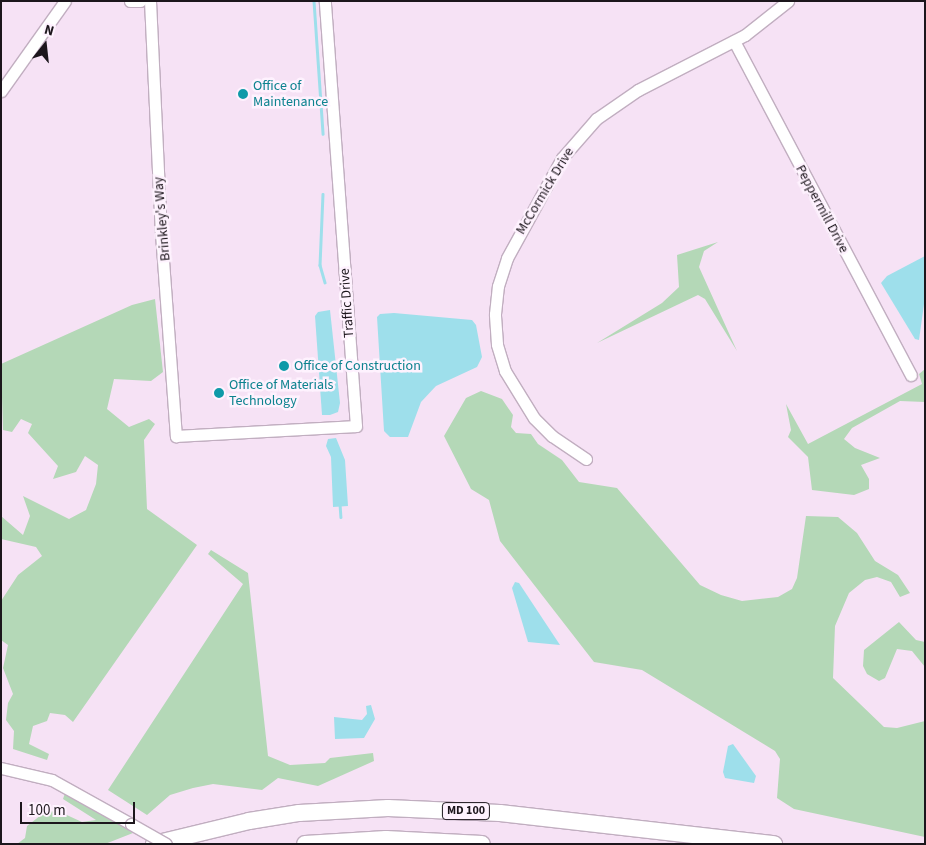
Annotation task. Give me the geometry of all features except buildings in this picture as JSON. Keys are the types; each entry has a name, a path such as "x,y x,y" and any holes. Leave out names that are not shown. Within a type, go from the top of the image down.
{"highway":[{"name":"MD 100","path":"154,844 249,821 299,813 388,808 500,813 774,844"},
{"name":"MD 100","path":"305,844 386,839 482,844"}],"street":[{"path":"1,91 66,1"},
{"path":"130,1 140,1"},
{"name":"Brinkley's Way","path":"150,1 161,233 176,436"},
{"name":"Traffic Drive","path":"176,436 356,426 325,1"},
{"name":"McCormick Drive","path":"586,459 538,423 505,371 495,322 496,295 503,267 556,168 596,119 638,90 734,41 762,24 788,1"},
{"name":"Peppermill Drive","path":"734,41 911,375"},
{"path":"1,768 52,780 166,844"}],"green space":[{"path":"718,242 704,251 699,267 737,351 705,299 698,295 597,343 662,303 679,287 677,255"},
{"path":"155,299 163,372 151,381 114,379 107,409 129,427 149,419 155,424 144,440 147,509 197,545 73,722 65,715 50,713 47,721 33,726 29,744 49,754 47,760 13,749 14,731 6,720 8,703 13,694 3,668 8,645 1,640 1,601 18,575 42,556 36,547 1,539 1,516 23,535 30,516 23,496 69,519 86,510 96,484 98,465 85,456 76,472 53,479 58,466 28,433 32,424 21,419 12,432 3,430 1,364 132,305"},
{"path":"925,369 925,402 900,401 852,428 844,439 855,448 880,458 861,465 869,479 869,489 854,495 812,490 808,457 788,437 791,430 786,404 808,444 922,384 919,374"},
{"path":"481,391 502,399 513,415 511,427 516,433 531,434 538,444 562,460 579,482 617,488 700,585 721,595 742,601 778,597 792,589 797,578 806,516 838,517 857,533 875,561 898,575 910,593 900,597 891,582 877,577 865,580 849,593 835,626 833,678 884,727 897,728 925,721 925,837 794,809 777,798 780,759 775,751 642,670 594,662 500,541 489,500 471,489 444,436 466,398"},
{"path":"211,550 248,573 268,756 290,765 325,763 330,758 373,753 374,761 318,786 278,778 262,790 213,784 193,788 170,795 147,815 108,790 243,584 208,554"},
{"path":"899,622 916,640 925,642 925,667 912,651 897,649 885,678 879,681 867,674 863,666 864,650"},
{"path":"65,793 133,833 105,844 17,844 25,838 27,826 45,812 58,811 82,822 96,820 63,799"}],"water":[{"path":"925,256 925,297 919,340 915,339 881,283 887,276"},
{"path":"330,310 340,403 338,412 322,415 315,316 318,312"},
{"path":"394,313 472,320 476,325 482,357 477,367 436,386 421,402 408,437 390,437 384,431 377,317 380,314"},
{"path":"336,438 345,460 348,506 333,507 331,457 326,446 328,439"},
{"path":"515,582 519,583 560,645 528,642 512,588"},
{"path":"371,705 375,719 364,738 335,739 334,717 362,720 367,714 366,706"},
{"path":"733,744 756,776 754,783 725,778 723,772 728,746"}],"waterway":[{"path":"314,1 323,134"},
{"path":"323,194 320,265 325,282"},
{"path":"340,504 341,517"}],"place":[{"name":"Office of Maintenance","path":"243,94"},
{"name":"Office of Construction","path":"284,366"},
{"name":"Office of Materials Technology","path":"219,393"}]}
